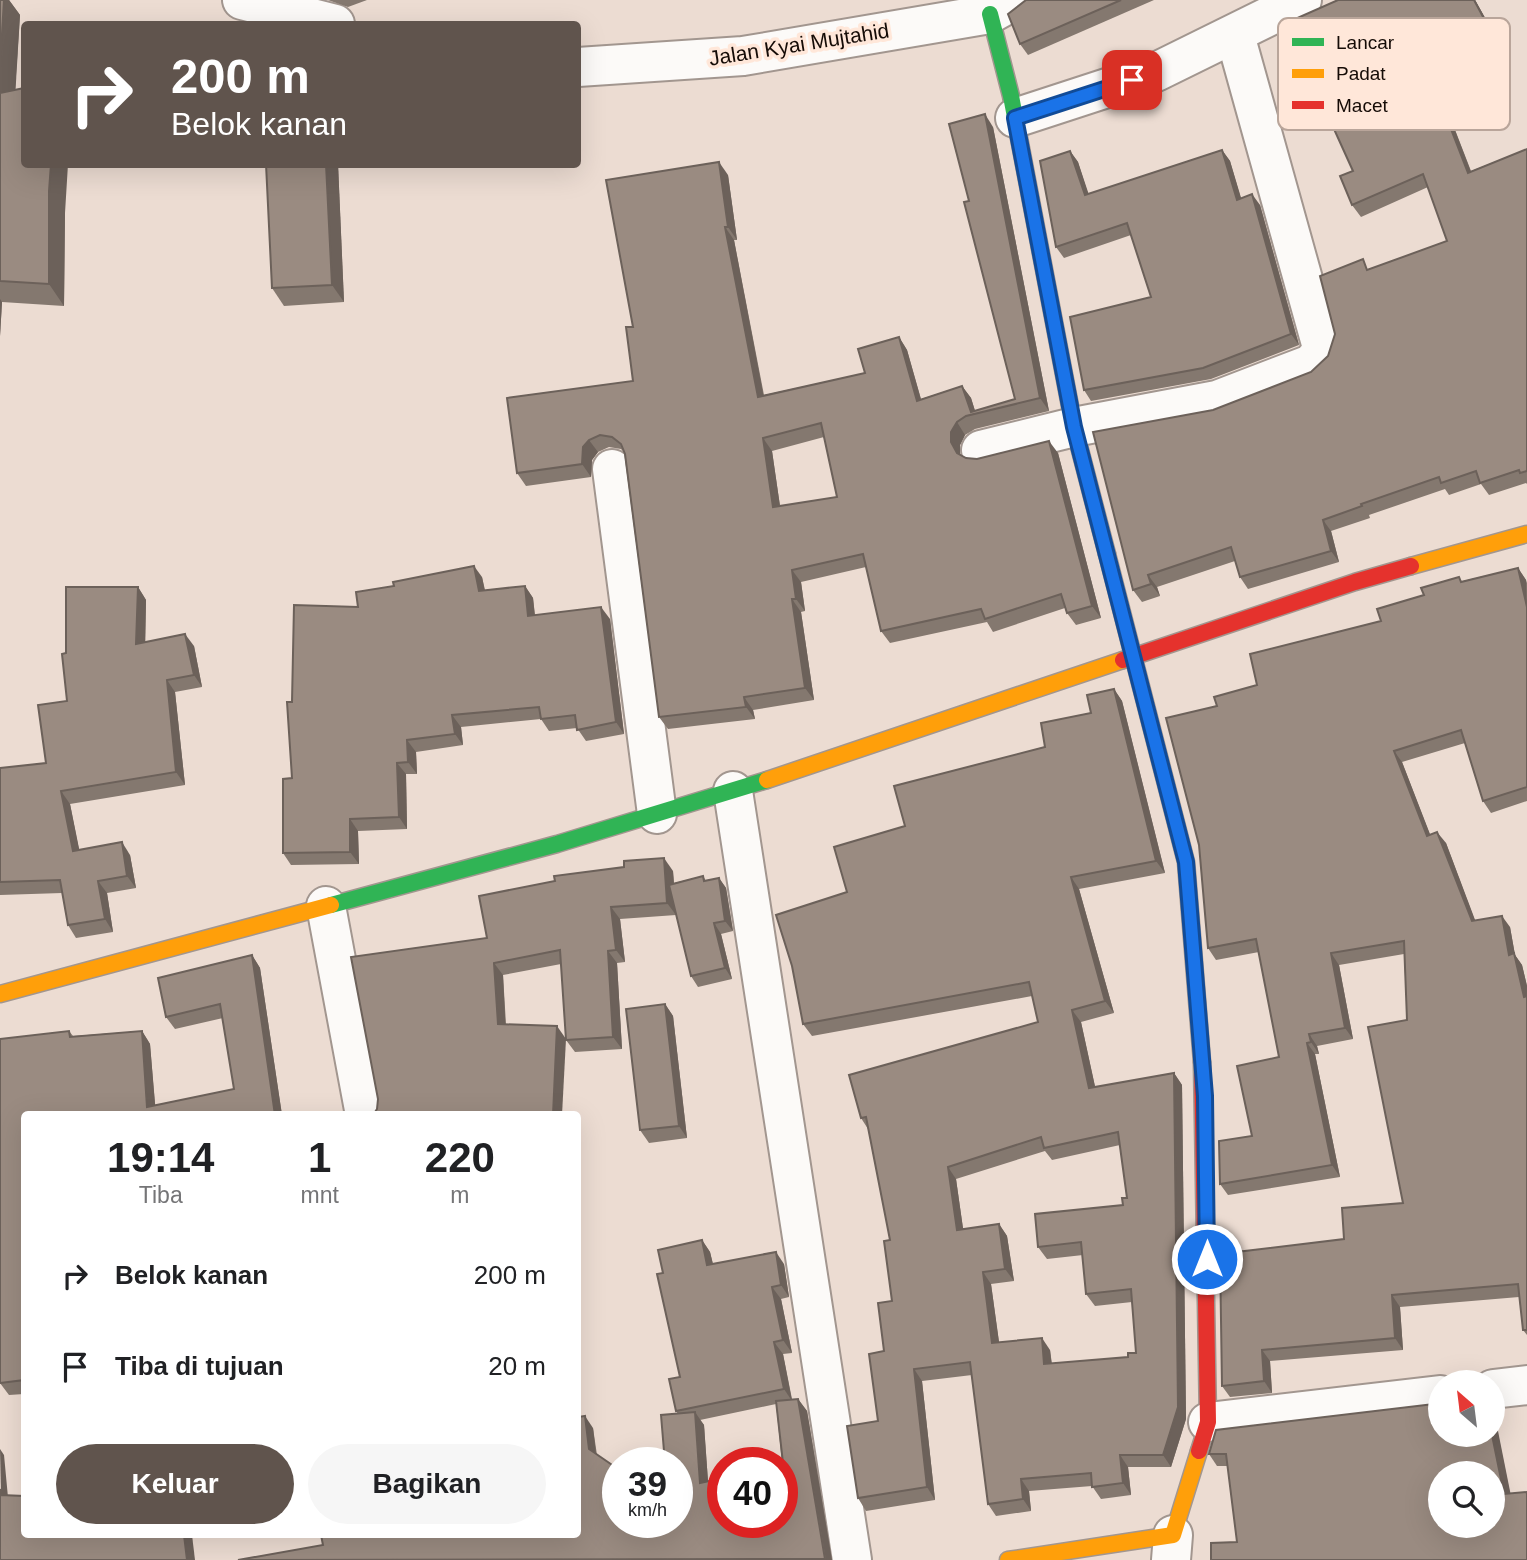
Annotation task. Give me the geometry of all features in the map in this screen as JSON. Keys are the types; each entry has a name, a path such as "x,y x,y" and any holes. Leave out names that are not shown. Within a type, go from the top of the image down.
{"street":[{"path":"242,0 323,21"},
{"path":"1013,107 1156,72 1235,36 1302,0"},
{"name":"Jalan Kyai Mujtahid","path":"581,67 743,56 933,11 1000,19"},
{"path":"1000,19 1013,107 1074,427 1186,862 1205,1096 1208,1422 1172,1548 1008,1560"},
{"path":"981,450 1074,427 1217,400 1311,364 1320,355 1321,344 1235,36"},
{"path":"612,469 657,814"},
{"path":"0,994 557,844 657,814 733,791 1355,582 1527,534"},
{"path":"733,791 852,1560"},
{"path":"326,906 364,1111"},
{"path":"1505,1388 1527,1385"},
{"path":"1208,1422 1428,1396"}],"building":[{"path":"0,0 4,0 0,67"},
{"path":"1026,0 1121,0 1020,44 1008,14"},
{"path":"1338,0 1474,0 1484,18 1297,18"},
{"path":"21,89 21,168 51,168 49,284 0,281 0,93"},
{"path":"985,114 1040,398 966,416 957,422 951,432 951,442 957,453 966,458 977,459 1049,441 1092,606 1067,613 1061,594 985,619 981,609 881,631 863,554 792,570 796,599 792,599 805,688 744,697 746,707 659,717 625,454 621,444 612,437 600,435 589,440 583,447 582,464 517,473 507,398 633,381 626,327 633,327 606,180 719,162 728,227 725,227 758,397 865,373 858,349 899,337 917,401 962,386 971,412 1015,399 964,202 969,201 949,124","holes":["821,423 837,497 773,507 763,438"]},
{"path":"1334,130 1451,130 1468,173 1527,149 1527,471 1520,473 1519,470 1480,483 1476,471 1441,483 1439,477 1361,504 1362,506 1323,520 1331,551 1240,577 1231,547 1148,575 1151,584 1133,590 1093,432 1213,410 1311,372 1328,356 1335,334 1320,276 1363,259 1367,270 1447,241 1423,174 1352,205 1340,176 1353,171"},
{"path":"1222,150 1237,200 1252,194 1291,334 1203,368 1084,390 1070,317 1151,297 1127,223 1056,247 1040,161 1070,151 1085,195"},
{"path":"266,168 326,168 332,285 272,288"},
{"path":"474,566 479,591 525,586 528,616 601,607 616,722 577,730 575,715 541,719 539,707 452,715 455,734 407,740 408,762 397,763 399,817 350,819 350,852 283,853 283,779 292,778 287,702 292,702 294,605 358,607 356,592 394,586 393,582"},
{"path":"1518,568 1527,607 1527,787 1483,801 1461,730 1394,751 1427,836 1437,832 1472,921 1502,916 1509,955 1514,953 1524,997 1527,996 1527,1330 1523,1330 1518,1284 1392,1295 1395,1338 1262,1350 1264,1381 1222,1386 1220,1254 1344,1239 1342,1208 1403,1203 1368,1027 1407,1020 1404,941 1331,953 1345,1028 1309,1034 1311,1042 1307,1043 1332,1165 1220,1184 1219,1141 1252,1136 1237,1066 1279,1057 1256,939 1208,948 1199,845 1166,718 1217,706 1214,697 1257,685 1250,654 1381,621 1377,609 1424,595 1421,588 1459,577 1461,582"},
{"path":"66,587 138,587 136,644 185,634 194,675 167,680 176,772 61,791 73,851 122,842 127,876 98,881 105,919 68,925 60,880 0,882 0,768 46,763 38,705 67,701 62,654 66,653"},
{"path":"1114,689 1156,861 1071,877 1105,1001 1072,1010 1089,1088 1174,1073 1178,1407 1163,1455 1120,1455 1123,1483 1092,1487 1091,1473 1021,1479 1023,1499 988,1504 970,1362 914,1369 927,1487 858,1498 847,1426 878,1421 869,1354 884,1351 878,1303 892,1301 884,1241 890,1240 866,1117 861,1118 849,1075 1038,1022 1029,982 803,1024 792,966 776,915 847,892 834,847 905,826 894,786 1045,747 1041,723 1091,713 1087,695","holes":["1118,1132 1127,1198 1122,1198 1123,1205 1035,1214 1038,1247 1081,1242 1086,1294 1131,1289 1136,1353 1128,1353 1128,1357 1044,1364 1042,1338 992,1343 983,1272 1005,1269 999,1224 957,1230 948,1167 1041,1137 1044,1148"]},
{"path":"664,858 667,903 611,907 616,950 608,951 613,1037 566,1040 560,950 494,963 498,1024 557,1026 553,1111 376,1111 378,1099 351,957 487,938 479,896 555,881 554,876 624,867 624,861"},
{"path":"703,876 704,881 719,878 725,921 714,923 725,968 691,976 669,885"},
{"path":"252,955 274,1111 21,1111 21,1380 0,1383 0,1039 69,1031 70,1037 142,1031 147,1107 234,1089 220,1004 166,1017 158,978"},
{"path":"665,1004 679,1126 640,1130 626,1009"},
{"path":"702,1240 707,1265 776,1252 781,1285 772,1287 783,1340 774,1342 784,1389 676,1411 669,1379 680,1377 657,1274 663,1273 658,1250"},
{"path":"798,1399 825,1559 238,1560 323,1545 322,1538 581,1538 581,1417 585,1416 589,1449 602,1458 602,1538 693,1538 693,1447 664,1447 661,1415 695,1412 700,1483 707,1481 707,1538 798,1538 798,1447 781,1447 776,1401"},
{"path":"1428,1405 1428,1447 1494,1447 1497,1461 1428,1461 1428,1538 1505,1538 1505,1494 1527,1492 1527,1560 1211,1560 1211,1543 1237,1542 1226,1454 1209,1454 1216,1430"},
{"path":"0,1489 1,1495 21,1496 21,1538 184,1538 187,1560 0,1560"}],"traffic: fast":[{"path":"990,14 1011,96 1074,427 1107,554"},
{"path":"331,905 557,844 767,780"}],"traffic: slow":[{"path":"1411,566 1527,534"},
{"path":"1107,554 1186,862 1202,1062"},
{"path":"767,780 1123,660"},
{"path":"0,994 331,905"},
{"path":"1008,1560 1173,1535 1199,1451"}],"traffic: jam":[{"path":"1123,660 1355,582 1411,566"},
{"path":"1199,1451 1208,1422 1202,1062"}],"route":[{"path":"1132,80 1015,118 1074,427 1186,862 1205,1096 1207,1259"}]}
